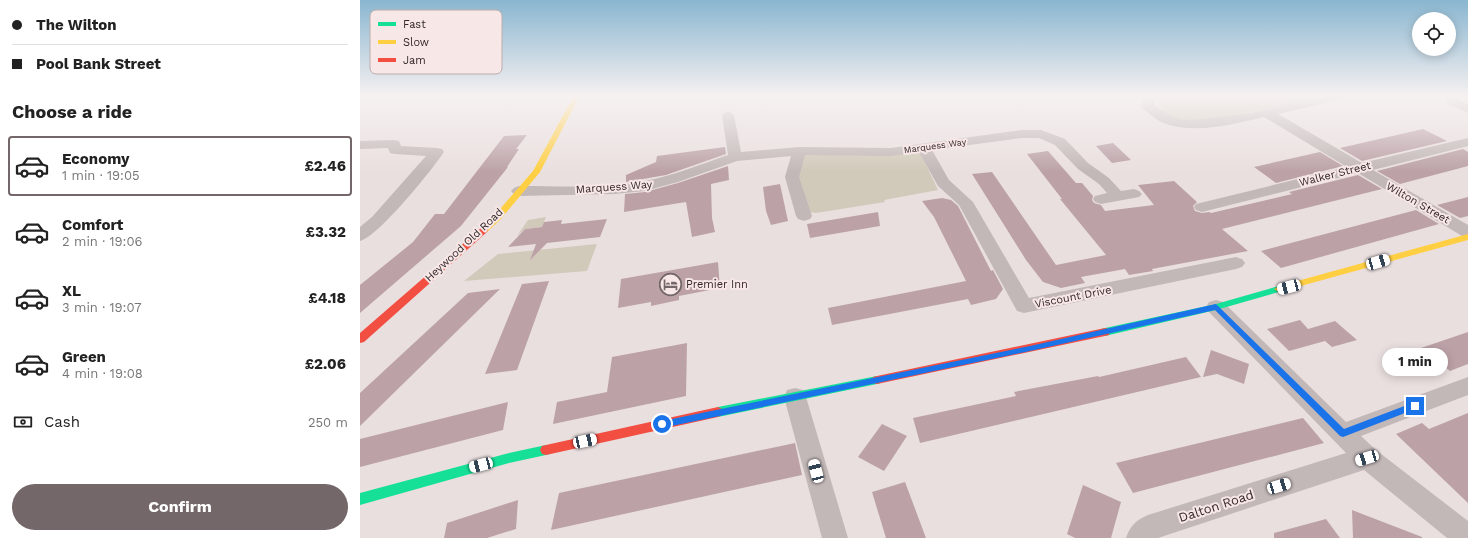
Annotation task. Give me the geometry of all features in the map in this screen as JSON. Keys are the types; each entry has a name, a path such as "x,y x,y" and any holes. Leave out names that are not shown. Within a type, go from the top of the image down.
{"main road":[{"name":"Heywood Old Road","path":"360,339 496,218 536,172 563,122"},
{"path":"360,499 509,458 1030,349 1216,307 1468,237"}],"street":[{"path":"729,122 735,157"},
{"path":"1177,122 1194,125 1211,122"},
{"name":"Wilton Street","path":"1281,122 1468,232"},
{"name":"Marquess Way","path":"519,191 614,189 645,186 673,179 735,157 799,151 875,152 924,148 1017,135 1041,134 1060,142 1083,166 1104,181 1118,197"},
{"name":"Walker Street","path":"1202,207 1468,142"},
{"path":"360,145 394,144 395,150 437,152 378,221 360,236"},
{"name":"Viscount Drive","path":"924,148 943,183 965,202 1024,306 1236,263"},
{"path":"799,151 792,177 804,216"},
{"path":"1101,199 1134,194"},
{"path":"1216,307 1367,458 1468,538"},
{"path":"1343,433 1468,386"},
{"path":"795,397 835,538"},
{"name":"Dalton Road","path":"1139,538 1148,528 1367,458"}],"shaded area":[{"path":"803,152 890,155 920,152 938,190 884,200 885,202 816,213 809,212 796,175"},
{"path":"546,217 542,227 525,229 517,236 528,220"},
{"path":"597,244 587,271 464,281 498,254"}],"building":[{"path":"1423,129 1447,141 1362,161 1340,148"},
{"path":"527,135 516,149 519,149 508,167 461,226 360,313 360,285 413,242 435,214 444,214 504,136"},
{"path":"1113,143 1131,160 1112,163 1096,146"},
{"path":"725,147 726,154 666,175 626,182 626,175 656,162 657,156"},
{"path":"1463,149 1468,152 1468,166 1400,184 1377,171"},
{"path":"1048,151 1076,183 1082,183 1093,196 1092,200 1094,203 1101,205 1105,211 1154,205 1138,185 1174,181 1197,202 1193,206 1195,211 1202,213 1211,213 1292,194 1289,192 1358,175 1382,189 1222,229 1248,251 1152,269 1153,271 1129,275 1125,269 1081,277 1085,283 1061,288 1043,282 1026,260 972,174 992,172 1056,265 1106,255 1060,199 1062,199 1027,154"},
{"path":"1320,152 1343,166 1276,183 1254,167"},
{"path":"728,166 729,180 711,184 712,218 715,232 692,237 686,202 624,212 625,194 645,192 678,183"},
{"path":"780,184 788,221 771,225 766,211 763,187"},
{"path":"1468,197 1468,216 1460,218 1437,205"},
{"path":"942,198 951,200 958,206 991,271 993,270 1003,289 996,299 971,305 968,299 832,325 828,308 966,281 934,217 922,201"},
{"path":"1416,210 1439,224 1281,268 1261,251"},
{"path":"878,212 880,226 810,238 807,224"},
{"path":"607,219 600,237 547,243 530,260 536,244 508,247 525,229 542,227 544,222 562,220 561,224"},
{"name":"Premier Inn","path":"718,262 720,288 679,296 679,300 651,306 651,302 618,308 621,279"},
{"path":"549,281 517,370 485,374 522,284"},
{"path":"500,289 360,426 360,393 468,293"},
{"path":"1300,320 1308,329 1335,321 1357,340 1332,347 1325,341 1289,351 1267,329"},
{"path":"1468,332 1468,364 1450,371 1421,348"},
{"path":"687,343 686,396 553,424 557,402 607,392 612,357"},
{"path":"1211,350 1249,364 1244,384 1217,374 1203,377"},
{"path":"1186,357 1201,377 920,443 913,418 1016,396 1014,392 1099,377"},
{"path":"508,402 503,430 360,467 360,439"},
{"path":"1468,413 1468,503 1396,434 1422,423 1429,429"},
{"path":"1303,418 1324,443 1133,493 1116,463"},
{"path":"882,424 907,436 884,471 858,457"},
{"path":"795,443 802,475 551,530 559,493"},
{"path":"905,482 926,538 886,538 872,492"},
{"path":"1083,485 1121,502 1111,538 1075,538 1067,534"},
{"path":"518,500 516,529 487,538 444,538 447,523"},
{"path":"1352,510 1422,537 1422,538 1353,538"},
{"path":"1326,519 1340,538 1274,538 1274,533"}],"traffic: fast":[{"path":"1105,332 1216,307 1279,289"},
{"path":"718,412 877,380"},
{"path":"360,499 509,458 546,450"}],"traffic: slow":[{"path":"484,230 497,218 536,172 563,122"},
{"path":"1279,289 1468,237"}],"traffic: jam":[{"path":"360,339 484,230"},
{"path":"877,380 1105,332"},
{"path":"546,450 718,412"}],"place":[{"name":"Premier Inn","path":"670,284"}],"route":[{"path":"662,424 1030,349 1216,307 1343,433 1415,406"}]}
